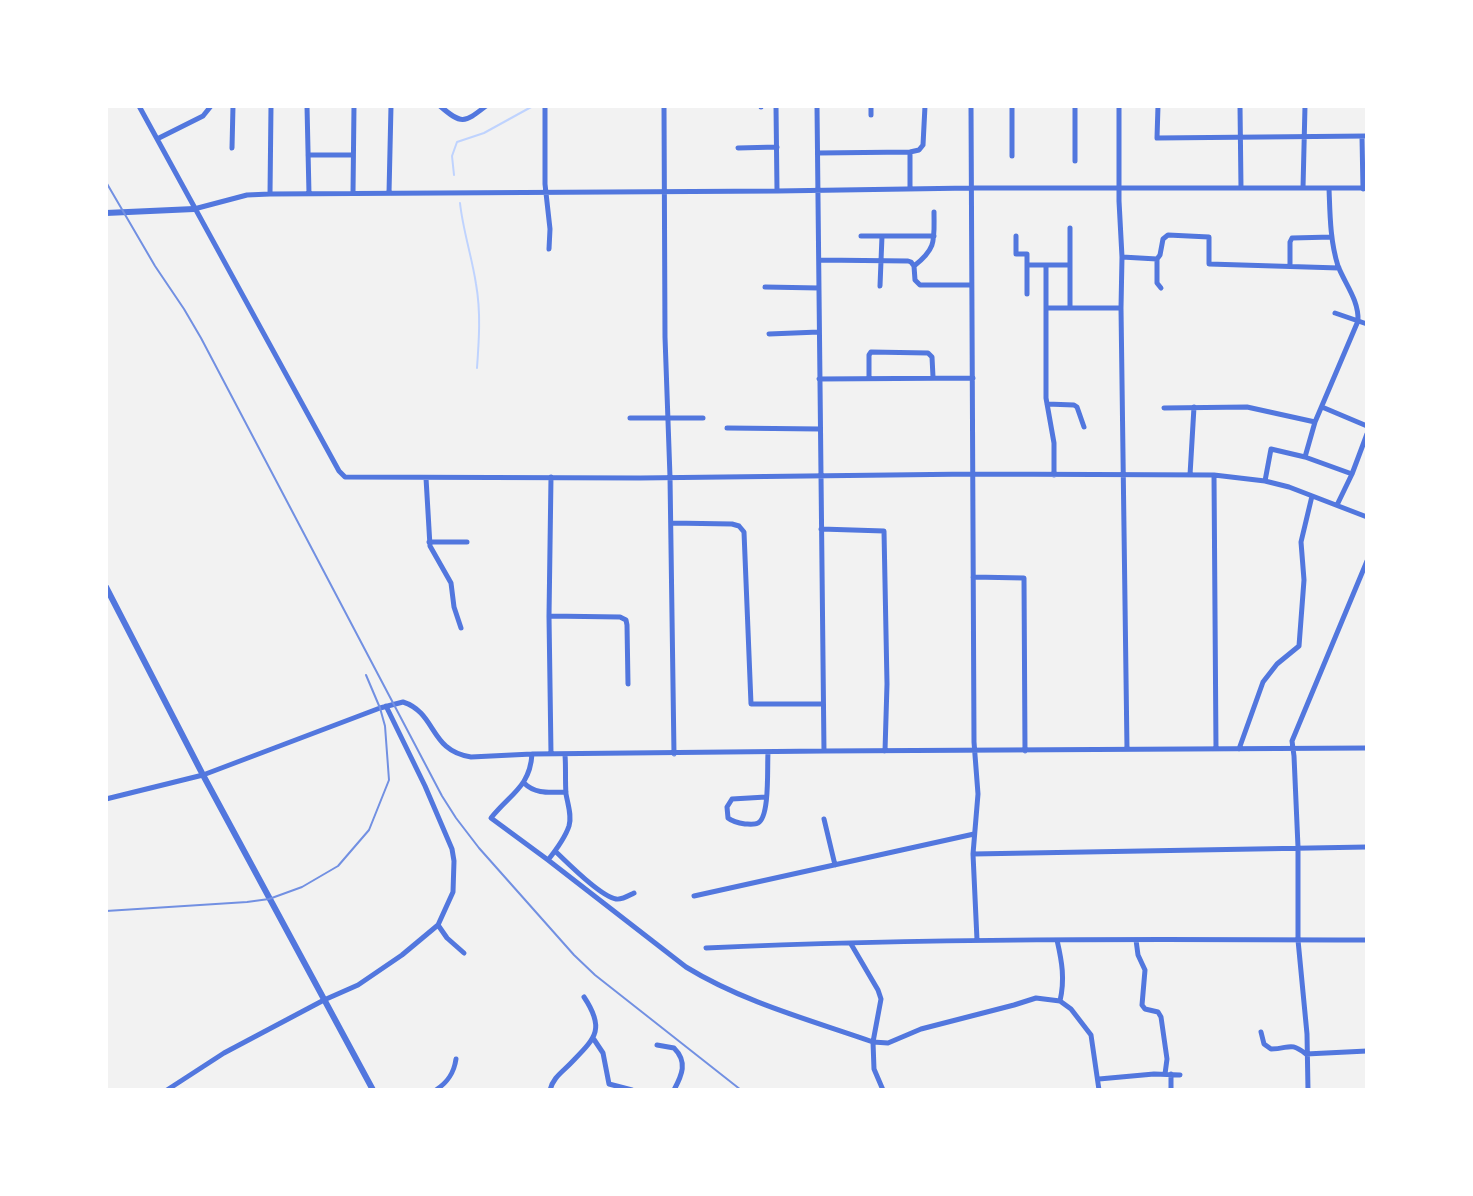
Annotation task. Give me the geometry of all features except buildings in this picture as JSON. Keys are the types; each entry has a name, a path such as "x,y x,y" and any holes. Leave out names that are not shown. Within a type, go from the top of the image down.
{"street":[{"path":"139,106 342,475 426,478 1214,475 1265,481 1367,517"},
{"path":"157,139 203,116 211,106"},
{"path":"232,148 233,106"},
{"path":"270,194 271,106"},
{"path":"307,106 309,194"},
{"path":"353,193 354,106"},
{"path":"389,193 391,106"},
{"path":"440,106 462,121 470,119 486,106"},
{"path":"545,106 549,249"},
{"path":"664,106 665,337 674,754"},
{"path":"776,106 777,191"},
{"path":"817,106 824,751"},
{"path":"871,106 871,115"},
{"path":"818,153 910,152 922,148 925,106"},
{"path":"971,106 973,577 978,794 973,854 977,940"},
{"path":"1012,106 1012,156"},
{"path":"1075,106 1075,161"},
{"path":"1119,106 1127,749"},
{"path":"106,213 194,209 247,195 270,194 1365,188 1365,137 1157,138 1158,106"},
{"path":"1240,106 1241,188"},
{"path":"1303,188 1305,106"},
{"path":"738,148 777,147"},
{"path":"910,152 910,189"},
{"path":"308,155 352,155"},
{"path":"1305,457 1315,422 1358,321 1352,293 1339,268 1332,237 1329,188"},
{"path":"914,266 932,248 934,212"},
{"path":"1070,228 1070,308"},
{"path":"861,236 934,236"},
{"path":"880,286 882,236"},
{"path":"1016,236 1016,254 1027,254 1027,294"},
{"path":"1161,288 1157,283 1157,259 1165,236 1209,237 1209,264 1339,268"},
{"path":"1290,266 1292,238 1332,237"},
{"path":"1122,257 1157,259"},
{"path":"819,260 908,261 914,266 915,280 920,285 971,285"},
{"path":"1027,265 1070,265"},
{"path":"1046,265 1047,404 1054,443 1054,475"},
{"path":"765,287 819,288"},
{"path":"1046,308 1121,308"},
{"path":"1335,313 1367,324"},
{"path":"769,334 819,332"},
{"path":"869,378 871,352 928,353 932,357 933,377"},
{"path":"819,379 973,378"},
{"path":"1047,404 1074,405 1080,409 1084,427"},
{"path":"1190,475 1194,407"},
{"path":"1164,408 1247,407 1315,422"},
{"path":"1322,407 1367,426"},
{"path":"630,418 703,418"},
{"path":"727,428 820,429"},
{"path":"1337,505 1364,448 1367,434"},
{"path":"1265,481 1271,449 1352,474"},
{"path":"1214,475 1216,749"},
{"path":"551,477 551,754"},
{"path":"426,478 429,542 451,583 461,628"},
{"path":"1239,749 1263,682 1277,664 1298,648 1300,642 1304,580 1301,542 1312,496"},
{"path":"671,523 732,524 744,532 751,704 823,704"},
{"path":"821,529 884,531 885,751"},
{"path":"429,542 467,542"},
{"path":"1308,1090 1307,1034 1298,940 1298,847 1292,741 1367,561"},
{"path":"973,577 1024,578 1025,751"},
{"path":"106,587 203,775 373,1090"},
{"path":"549,616 620,617 626,620 628,684"},
{"path":"106,799 203,775 399,702 408,703 420,712 446,747 471,757 824,751 1367,748"},
{"path":"167,1090 224,1053 358,985 438,925 453,892 452,849 386,706"},
{"path":"766,797 732,799 727,807 728,818 733,822 758,823 763,817 766,797 768,753"},
{"path":"532,754 531,769 524,783 491,818 686,967 708,980 769,1005 873,1042 888,1043 921,1029 1036,998 1060,1001 1068,1005 1091,1035 1099,1090"},
{"path":"548,860 570,822 565,755"},
{"path":"524,783 533,791 566,792"},
{"path":"824,819 835,865"},
{"path":"694,896 974,833"},
{"path":"973,854 1367,847"},
{"path":"555,851 582,876 615,899 634,893"},
{"path":"438,925 464,953"},
{"path":"706,948 977,940 1367,940"},
{"path":"1057,940 1063,965 1060,1001"},
{"path":"1136,940 1145,970 1142,1005 1145,1009 1158,1012 1161,1017 1171,1090"},
{"path":"850,943 881,999 873,1042 874,1069 883,1090"},
{"path":"550,1090 554,1079 597,1030 597,1020 584,997"},
{"path":"1261,1032 1264,1044 1276,1049 1298,1047 1306,1054 1367,1051"},
{"path":"593,1038 603,1053 609,1084 632,1090"},
{"path":"657,1045 674,1048 682,1059 681,1076 674,1090"},
{"path":"436,1090 452,1075 456,1059"},
{"path":"1099,1079 1180,1075"}],"waterway":[{"path":"454,175 452,156 457,142 484,133 533,106"},
{"path":"460,203 478,294 477,368"}],"railway":[{"path":"106,182 201,338 456,818 574,955 741,1090"},
{"path":"106,911 269,899 302,887 338,866 369,830 389,780 385,726 366,675"}]}
